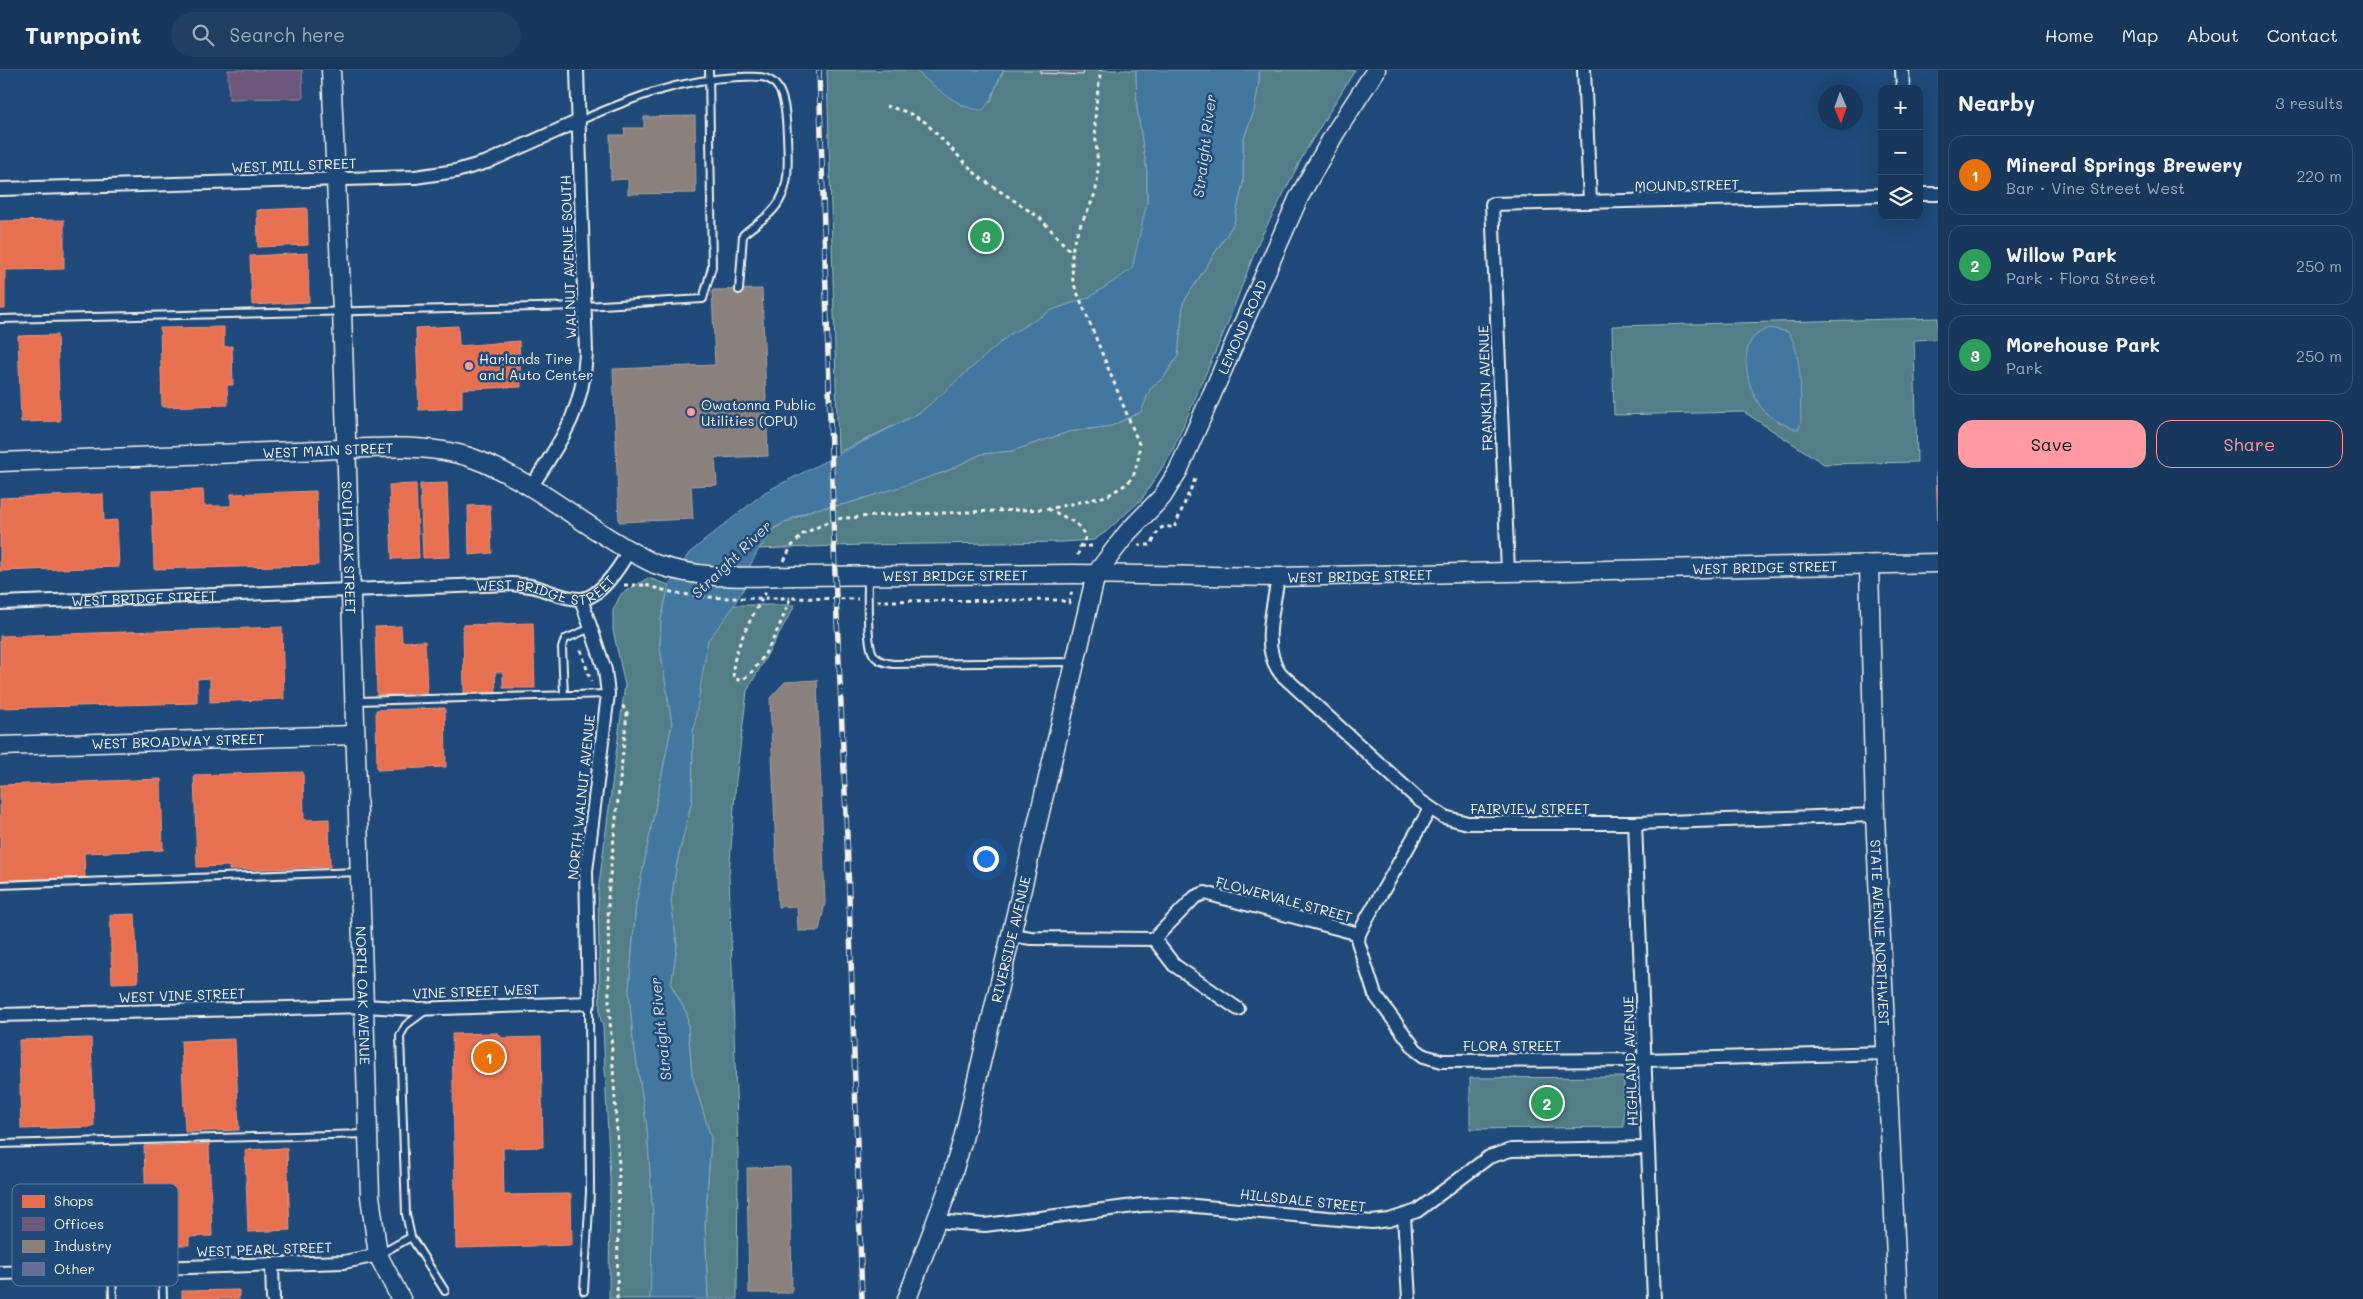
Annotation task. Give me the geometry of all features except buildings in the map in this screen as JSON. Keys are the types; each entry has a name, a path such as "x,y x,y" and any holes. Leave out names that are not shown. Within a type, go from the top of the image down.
{"main road":[{"name":"SOUTH OAK STREET","path":"331,70 342,311 355,735"},
{"name":"LEMOND ROAD","path":"1096,574 1127,533 1162,497 1178,471 1299,197 1335,133 1376,70"},
{"name":"WEST MAIN STREET","path":"0,462 416,448 443,451 470,457 495,467 628,552"},
{"name":"WEST BRIDGE STREET","path":"628,552 655,564 703,576 739,578 788,570 868,575 1096,574 1278,577 1938,562"},
{"name":"STATE AVENUE NORTHWEST","path":"1869,565 1875,815 1898,1299"},
{"name":"RIVERSIDE AVENUE","path":"907,1299 963,1140 1096,574"},
{"name":"WEST BROADWAY STREET","path":"0,746 355,735"},
{"name":"NORTH OAK AVENUE","path":"355,735 370,1196 378,1255 401,1299"}],"street":[{"name":"WALNUT AVENUE SOUTH","path":"530,489 569,426 579,403 585,378 585,306 577,70"},
{"path":"1584,70 1590,202"},
{"path":"1902,70 1903,85"},
{"name":"WEST MILL STREET","path":"0,189 414,177 456,171 487,162 579,121"},
{"path":"1923,194 1938,194"},
{"name":"MOUND STREET","path":"1492,204 1878,196"},
{"name":"FRANKLIN AVENUE","path":"1492,204 1508,571"},
{"name":"WEST BRIDGE STREET","path":"0,603 351,588 512,584 533,587 581,599 602,588 618,569 628,552"},
{"name":"FAIRVIEW STREET","path":"1278,577 1269,641 1273,665 1430,809 1444,817 1468,823 1635,823 1875,815"},
{"name":"NORTH WALNUT AVENUE","path":"581,599 605,670 608,694 586,871 589,1003"},
{"path":"1359,934 1430,809"},
{"name":"HIGHLAND AVENUE","path":"1635,823 1646,1060 1647,1148 1654,1299"},
{"name":"FLOWERVALE STREET","path":"1154,939 1195,898 1205,893 1359,934"},
{"name":"FLORA STREET","path":"1359,934 1359,949 1375,995 1416,1050 1424,1056 1442,1061 1646,1060 1886,1053"},
{"path":"1010,935 1031,938 1154,939 1174,965 1238,1009"},
{"name":"VINE STREET WEST","path":"365,1006 428,1008 589,1003"},
{"name":"WEST VINE STREET","path":"0,1015 365,1006"},
{"name":"HILLSDALE STREET","path":"936,1221 985,1225 1142,1205 1173,1204 1372,1222 1404,1216 1417,1210 1489,1157 1500,1152 1511,1150 1647,1148"},
{"path":"1404,1216 1409,1299"},
{"name":"WEST PEARL STREET","path":"178,1267 344,1262 378,1255"},
{"path":"272,1264 273,1299"}],"lane":[{"path":"0,319 585,306 703,300 712,267 709,70"},
{"path":"579,121 636,97 677,84 709,78 764,77 775,84 783,104 788,179 778,206 743,235 739,290"},
{"path":"868,575 870,646 872,654 884,662 893,664 1075,662"},
{"path":"564,695 562,648 565,639 591,628"},
{"path":"354,701 608,694"},
{"path":"0,885 360,872"},
{"path":"584,1291 590,1192 589,1003"},
{"path":"428,1008 406,1025 400,1036 406,1214 411,1237 445,1291"},
{"path":"0,1144 369,1134"},
{"path":"378,1255 411,1237"},
{"path":"113,1286 113,1299"},
{"path":"163,1286 164,1299"}],"path":[{"path":"788,570 791,547 804,534 834,519 886,515 1048,509 1107,496 1128,483 1134,474 1140,456 1137,435 1073,282 1071,253 1076,233 1094,200 1097,185 1099,167 1096,102 1101,70"},
{"path":"886,106 907,112 925,122 979,177 1040,218 1071,253"},
{"path":"1048,509 1079,526 1084,532 1085,539 1080,546"},
{"path":"621,586 636,583 646,584 662,590 696,597 849,597 886,602 1060,600 1069,603"},
{"path":"767,590 747,625 734,664 734,678 739,680 748,676 763,656 785,614 790,598"},
{"path":"576,634 593,689 608,694 624,706 627,713 608,895 609,1002 619,1165 617,1299"}],"green space":[{"path":"827,70 915,70 963,106 991,102 995,88 1004,70 1136,70 1137,108 1147,171 1147,203 1133,269 1090,297 1052,310 921,412 838,453"},
{"path":"1259,70 1355,70 1306,150 1259,241 1227,325 1171,454 1142,499 1107,531 1094,540 759,549 775,528 814,509 846,504 947,471 981,454 1012,451 1068,432 1111,426 1141,412 1150,389 1163,378 1178,356 1183,303 1234,223 1243,183 1243,140 1254,111"},
{"path":"1938,318 1938,339 1914,340 1917,462 1824,464 1744,412 1614,415 1612,326"},
{"path":"648,578 669,585 661,620 660,647 672,724 636,904 629,990 633,1038 647,1127 653,1216 651,1292 650,1299 609,1299 610,1180 603,1027 600,1017 598,892 625,685 613,630 613,610 621,594"},
{"path":"733,605 795,605 747,691 736,780 729,875 738,1154 737,1299 708,1299 705,1224 711,1138 692,1075 687,1014 671,985 677,945 671,901 677,862 692,800 693,734 702,667 708,640"},
{"path":"1624,1077 1624,1127 1470,1129 1470,1078"}],"water":[{"path":"915,70 1004,70 990,101 983,110 965,106 956,101"},
{"name":"Straight River","path":"1136,70 1259,70 1254,111 1243,140 1243,183 1234,223 1183,303 1178,356 1163,378 1150,389 1141,412 1111,426 1068,432 1012,451 981,454 947,471 909,484 846,504 814,509 788,520 774,528 759,549 745,575 744,588 727,616 708,640 693,734 692,800 677,862 671,901 677,945 671,985 687,1014 692,1075 711,1138 705,1224 708,1299 650,1299 653,1216 647,1127 633,1038 629,990 636,904 672,724 660,647 661,620 669,585 689,553 765,492 921,412 1009,335 1052,310 1090,297 1132,269 1147,202 1147,171 1137,108"},
{"path":"1770,328 1788,332 1796,351 1800,388 1801,422 1799,429 1787,426 1767,414 1756,399 1748,379 1746,359 1751,341 1759,333"}],"railway":[{"path":"819,70 835,575 847,836 862,1299"}],"place":[{"name":"Morehouse Park","path":"986,236"},
{"name":"Harlands Tire and Auto Center","path":"469,366"},
{"name":"Owatonna Public Utilities (OPU)","path":"691,412"},
{"name":"Mineral Springs Brewery","path":"489,1057"},
{"name":"Willow Park","path":"1547,1103"}]}
